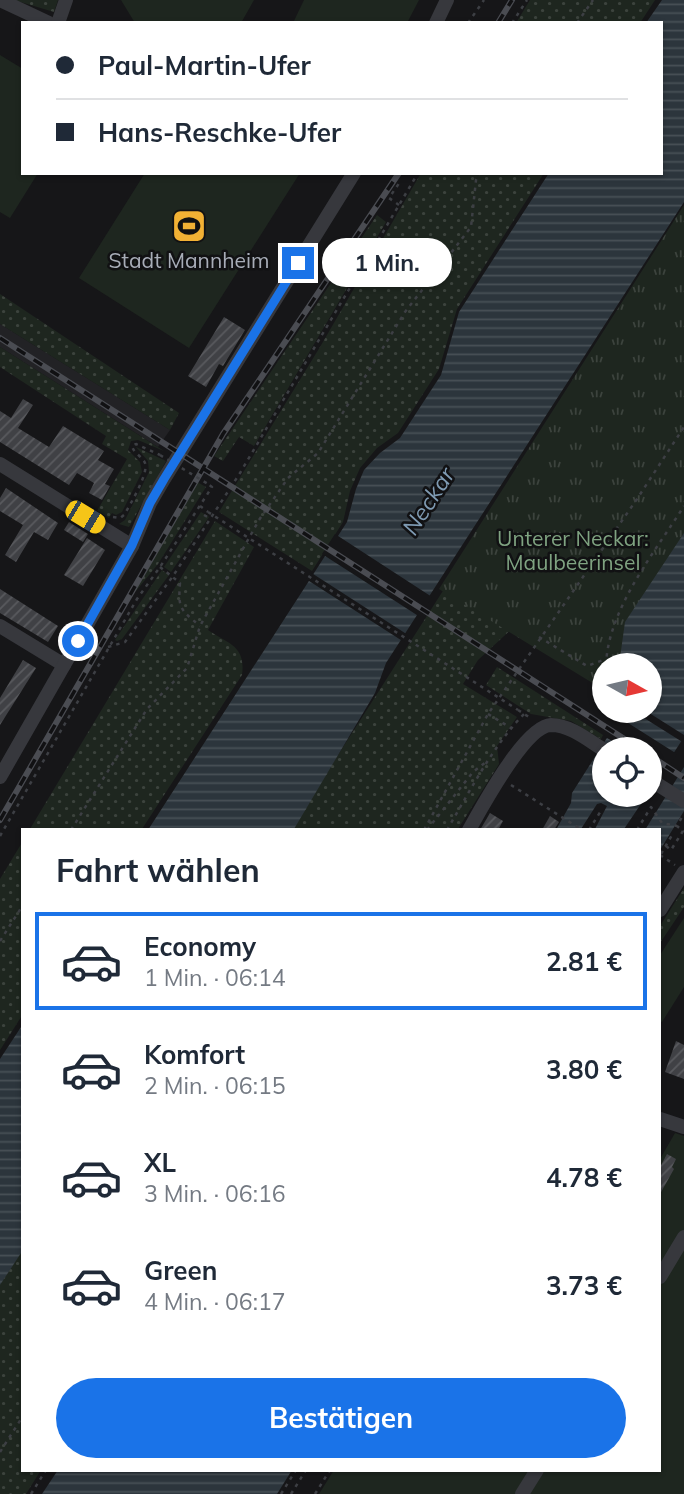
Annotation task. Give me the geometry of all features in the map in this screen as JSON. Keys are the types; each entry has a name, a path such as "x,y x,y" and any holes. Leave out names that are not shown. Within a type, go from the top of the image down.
{"street":[{"path":"0,0 44,21"},
{"path":"59,21 66,0"},
{"path":"437,21 447,0"},
{"path":"0,777 132,545 150,503 164,479 353,175"},
{"path":"0,464 132,545"},
{"path":"0,626 64,665"},
{"path":"469,828 530,735 544,726 553,725 568,728 592,743"},
{"path":"662,787 684,801"},
{"path":"661,908 680,868"},
{"path":"661,1119 684,1127"},
{"path":"661,1275 684,1237"},
{"path":"522,1494 536,1472"}],"path":[{"path":"469,21 484,0"},
{"path":"513,21 527,0"},
{"path":"578,21 593,0"},
{"path":"108,646 125,642 211,519 417,175"},
{"path":"72,828 147,709 187,668 200,626 259,520 288,478 318,453 405,312 471,226 479,175"},
{"path":"399,205 389,198 400,182"},
{"path":"426,828 488,713 638,499 684,427"},
{"path":"0,836 108,646 212,487 136,443 132,446 133,450 145,463 146,472 124,515"},
{"path":"200,506 518,710"},
{"path":"607,653 611,633 628,594 684,506"},
{"path":"204,515 211,519"},
{"path":"160,567 180,583 179,603 184,612 200,626"},
{"path":"539,637 587,666 592,664"},
{"path":"488,713 511,728"},
{"path":"448,828 489,760 511,728 524,715"},
{"path":"427,828 473,772 489,760"},
{"path":"500,778 580,828"},
{"path":"638,828 651,807 662,823 677,826 683,831 671,850 666,846"},
{"path":"590,828 602,808"},
{"path":"677,826 684,814"},
{"path":"661,854 672,835"},
{"path":"661,856 680,868"},
{"path":"0,941 21,908"},
{"path":"0,1452 21,1419"},
{"path":"31,1494 45,1472"},
{"path":"281,1494 295,1472"},
{"path":"291,1494 305,1472"},
{"path":"316,1494 329,1472"}],"shaded area":[{"path":"0,324 170,430 158,447 0,347"}],"green space":[{"path":"14,0 58,0 54,12"},
{"path":"121,0 254,0 242,21 134,21"},
{"path":"304,0 419,0 408,21 294,21"},
{"path":"530,0 655,0 641,21 517,21"},
{"path":"0,55 21,68 21,175 37,175 10,218 0,212"},
{"name":"Stadt Mannheim","path":"144,175 299,175 189,348 79,278"},
{"path":"420,175 543,175 457,309 439,369 398,433 377,448 360,468 350,491 343,522 312,571 219,512 320,347"},
{"name":"Unterer Neckar: Maulbeerinsel","path":"684,205 684,545 626,653 592,653 592,683 439,589"},
{"path":"684,214 515,626 478,660 463,684 517,717 497,746 499,764 459,828 291,828"},
{"path":"377,215 386,222 254,446 239,437 223,461 214,456"},
{"path":"0,294 179,413 170,430 0,324"},
{"path":"0,347 164,451 138,440 131,441 128,450 140,462 142,472 122,512 116,515 112,513 109,518 97,511 127,459 102,444 106,436 0,367"},
{"path":"136,447 166,461 129,527 119,524 125,520 149,472 148,461"},
{"path":"197,482 206,487 158,564 136,591 134,590"},
{"path":"201,512 209,517 171,572 164,567"},
{"path":"215,521 254,547 208,630 229,642 238,651 243,665 242,675 143,828 31,828"},
{"path":"162,570 169,575 122,639 115,640"},
{"path":"497,667 603,735 598,737 571,721 531,714 486,685"},
{"path":"21,844 21,1017 0,1050 0,879"},
{"path":"684,888 684,907 661,942 661,924"},
{"path":"684,918 684,987 662,1022 661,1022 661,953"},
{"path":"675,1133 684,1136 684,1494 319,1494 333,1472 661,1472 661,1157"},
{"path":"21,1244 21,1472 40,1472 26,1494 0,1494 0,1276"}],"water":[{"name":"Neckar","path":"662,0 684,0 684,202 386,663 375,693 295,828 149,828 347,522 364,470 400,438 441,375 459,312 548,175 663,175 663,21 647,21"},
{"path":"684,533 684,737 662,771 662,737 608,737 616,723 662,723 662,653 621,653 625,622"},
{"path":"592,761 592,807 595,807 582,828 557,828 571,803 572,793"},
{"path":"684,767 684,811 661,848 661,828 646,828 659,807 662,807 662,803"},
{"path":"606,807 639,807 625,828 596,828"},
{"path":"21,1027 21,1253 0,1285 0,1059"},
{"path":"57,1472 291,1472 277,1494 42,1494"}],"pier":[{"path":"335,534 432,597 420,617 322,554"},
{"path":"310,572 408,635 404,642 306,579"},
{"path":"662,721 684,735 684,743 652,723"},
{"path":"612,723 628,723 650,737 606,737"},
{"path":"662,744 677,754 664,774 662,773"}],"building":[{"path":"224,317 245,330 223,366 219,364 206,387 188,376"},
{"path":"23,399 33,405 18,428 49,447 63,426 104,451 98,460 114,469 105,484 110,486 102,500 89,493 94,483 77,473 69,485 0,442 0,411 11,418"},
{"path":"6,488 58,523 48,540 34,532 16,562 5,555 23,525 0,511 0,498"},
{"path":"69,522 88,534 83,542 64,530"},
{"path":"87,538 105,550 83,586 64,575"},
{"path":"0,589 58,626 48,642 0,613"},
{"path":"23,660 36,668 0,725 0,698"},
{"path":"490,813 503,821 499,828 481,828"},
{"path":"550,816 559,822 555,828 543,828"},
{"path":"676,1041 684,1045 684,1079 665,1072"},
{"path":"667,1154 676,1159 672,1167 674,1169 661,1192 661,1165"}],"railway":[{"path":"499,21 512,0"},
{"path":"0,820 223,434 398,175"},
{"path":"0,338 621,737"},
{"path":"662,764 684,778"}],"place":[{"name":"Stadt Mannheim","path":"189,226"}],"route":[{"path":"78,641 132,545 150,503 298,263"}]}
